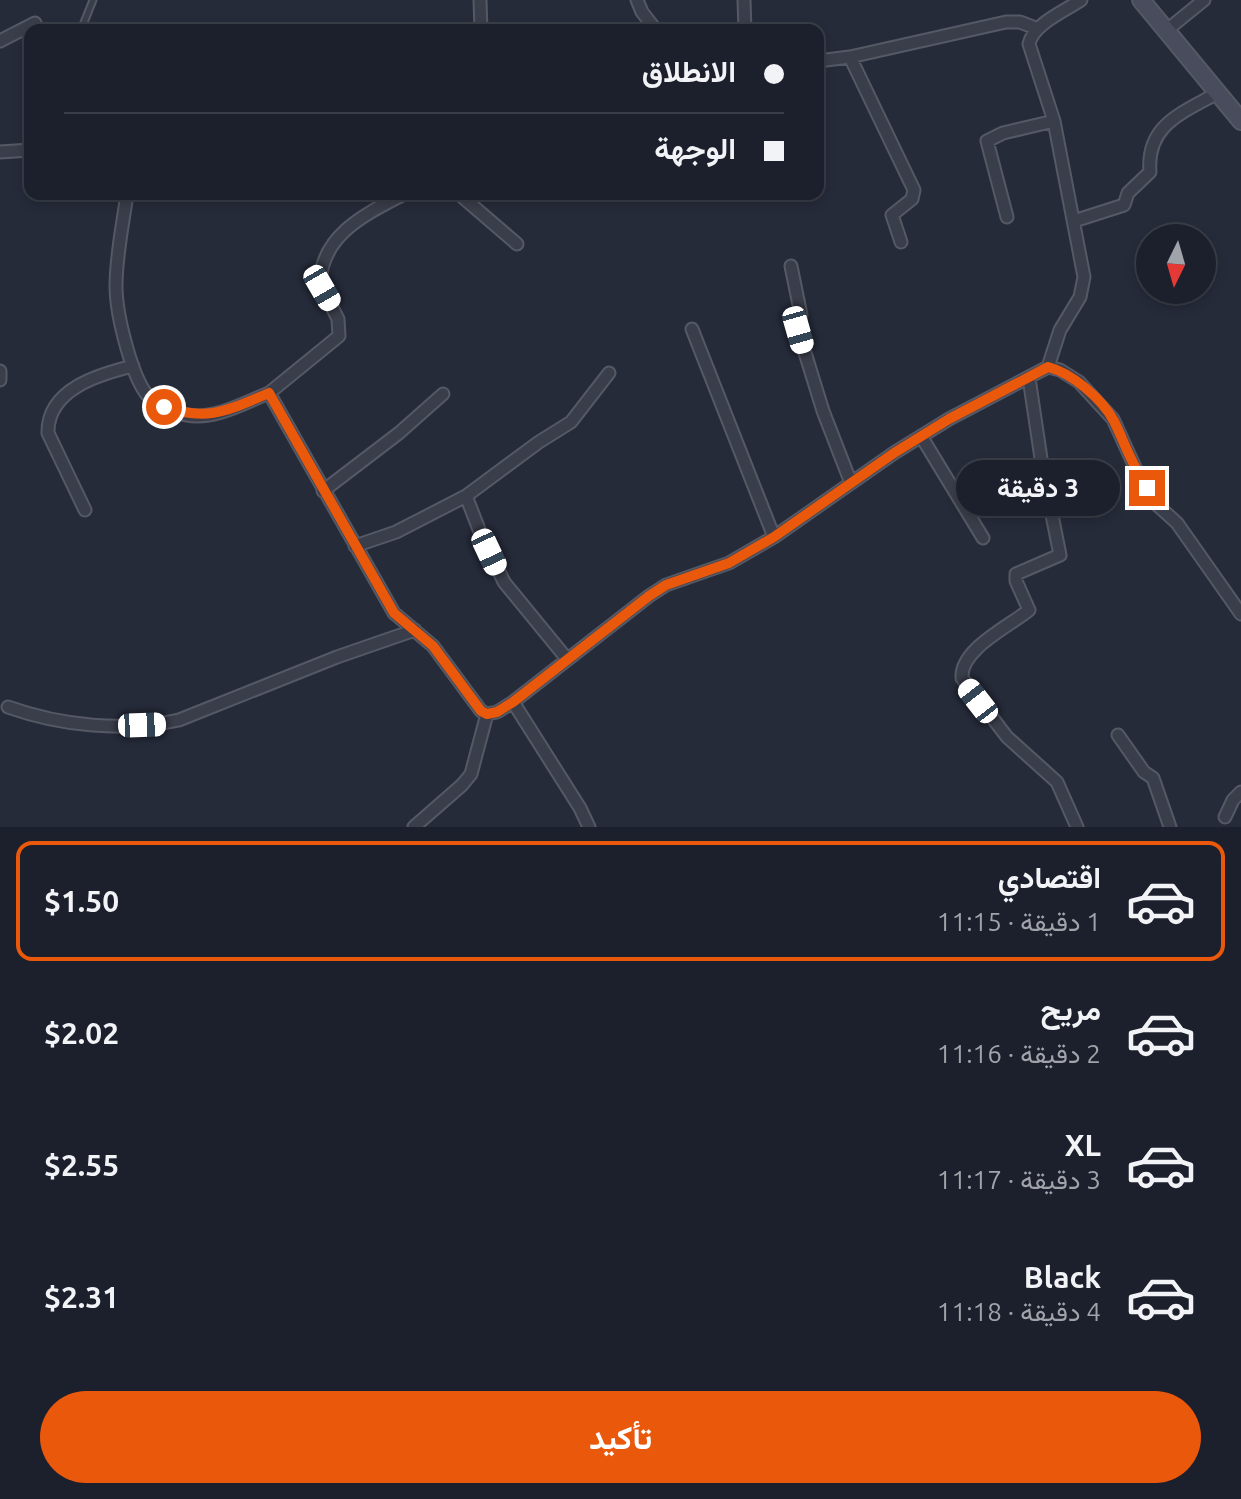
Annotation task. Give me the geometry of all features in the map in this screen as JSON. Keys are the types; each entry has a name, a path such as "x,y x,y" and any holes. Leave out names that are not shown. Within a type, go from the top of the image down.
{"main road":[{"path":"1141,0 1241,121"}],"street":[{"path":"480,0 481,24"},
{"path":"637,0 651,24"},
{"path":"744,0 745,24"},
{"path":"269,393 394,613 433,646 481,711 487,714 497,712 666,585 729,563 774,537 921,436 979,401 1048,367 1060,330 1080,297 1083,286 1054,121 1029,44 1038,29 1081,0"},
{"path":"1167,30 1204,0"},
{"path":"824,60 1006,22 1020,22 1038,29"},
{"path":"0,41 24,29"},
{"path":"850,57 914,190 912,199 892,215 901,242"},
{"path":"1074,221 1124,205 1128,193 1150,172 1149,151 1160,129 1219,92"},
{"path":"1007,217 987,141 1003,133 1054,121"},
{"path":"0,152 24,150"},
{"path":"126,200 116,288 123,333 133,366 151,400 187,415 226,410 269,393 339,336 338,319 320,283 332,243 362,216 393,200"},
{"path":"466,200 517,244"},
{"path":"791,266 801,315 798,330 823,411 851,483"},
{"path":"692,329 774,537"},
{"path":"85,510 48,433 49,421 64,396 81,384 133,366"},
{"path":"1048,367 1060,370 1079,382 1113,419 1155,503 1177,523 1241,614"},
{"path":"0,371 0,380"},
{"path":"355,546 396,532 466,496 527,450 571,422 609,373"},
{"path":"1029,378 1060,555 1016,574 1029,610 978,646 964,665 962,678 1007,737 1057,782 1077,827"},
{"path":"323,491 399,433 443,394"},
{"path":"921,436 983,538"},
{"path":"466,496 504,582 567,659"},
{"path":"8,707 30,715 85,724 159,724 179,720 337,657 415,630"},
{"path":"513,702 589,827"},
{"path":"414,827 471,774 487,714"},
{"path":"1118,735 1144,772 1153,778 1170,827"},
{"path":"1225,817 1233,800 1241,792"}],"lane":[{"path":"83,24 93,0"}],"route":[{"path":"164,407 187,415 203,415 226,410 269,393 394,613 433,646 481,711 487,714 513,702 666,585 729,563 774,537 894,453 949,419 1048,367 1060,370 1079,382 1113,419 1147,488"}]}
